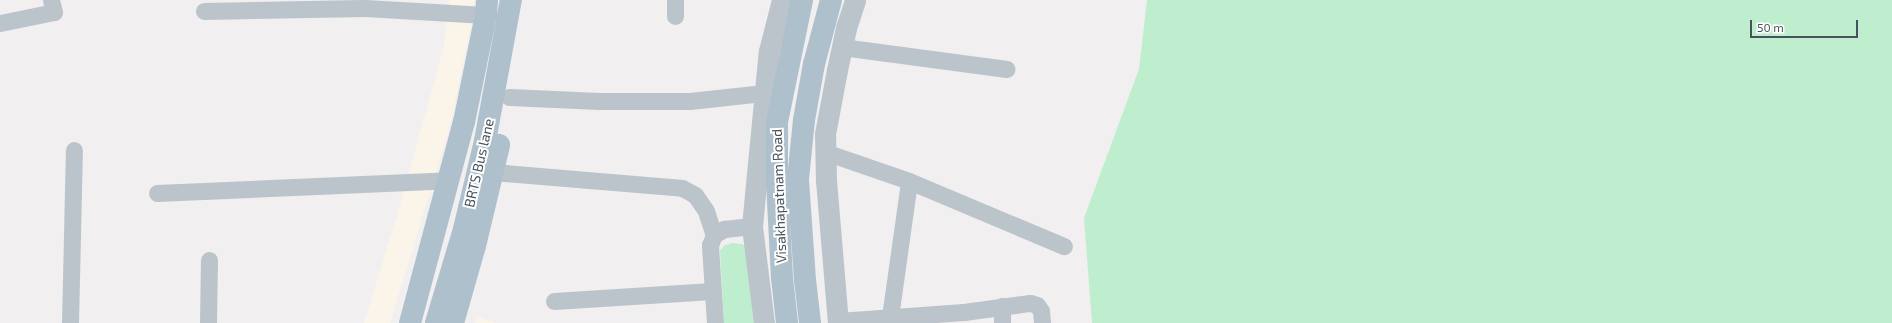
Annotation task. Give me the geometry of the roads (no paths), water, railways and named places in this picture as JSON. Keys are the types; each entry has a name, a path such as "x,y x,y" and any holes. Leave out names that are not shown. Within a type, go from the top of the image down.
{"main road":[{"name":"BRTS Bus lane","path":"436,323 464,229 485,141 511,0"},
{"path":"453,323 475,246 493,172 527,0"},
{"name":"Visakhapatnam Road","path":"787,323 782,278 777,196 777,122 802,0"},
{"path":"810,323 805,280 798,179 804,120 811,78 831,0"},
{"path":"410,323 464,122 487,8"}],"street":[{"path":"0,23 54,12 52,0"},
{"path":"764,323 752,226 769,51 782,0"},
{"path":"855,0 842,47 825,134 825,152 838,322 964,312 1002,315 1030,303 1037,305 1040,311 1042,323"},
{"path":"204,11 340,4 365,8 487,8"},
{"path":"842,47 1007,69"},
{"path":"509,97 598,101 690,101 764,93"},
{"path":"70,323 74,150"},
{"path":"825,152 909,181 1064,246"},
{"path":"493,172 682,188 695,195 706,211 714,235"},
{"path":"157,193 449,180"},
{"path":"890,317 909,181"},
{"path":"715,323 710,244 714,235 724,229 752,226"},
{"path":"208,323 209,260"},
{"path":"554,301 712,291"}]}
